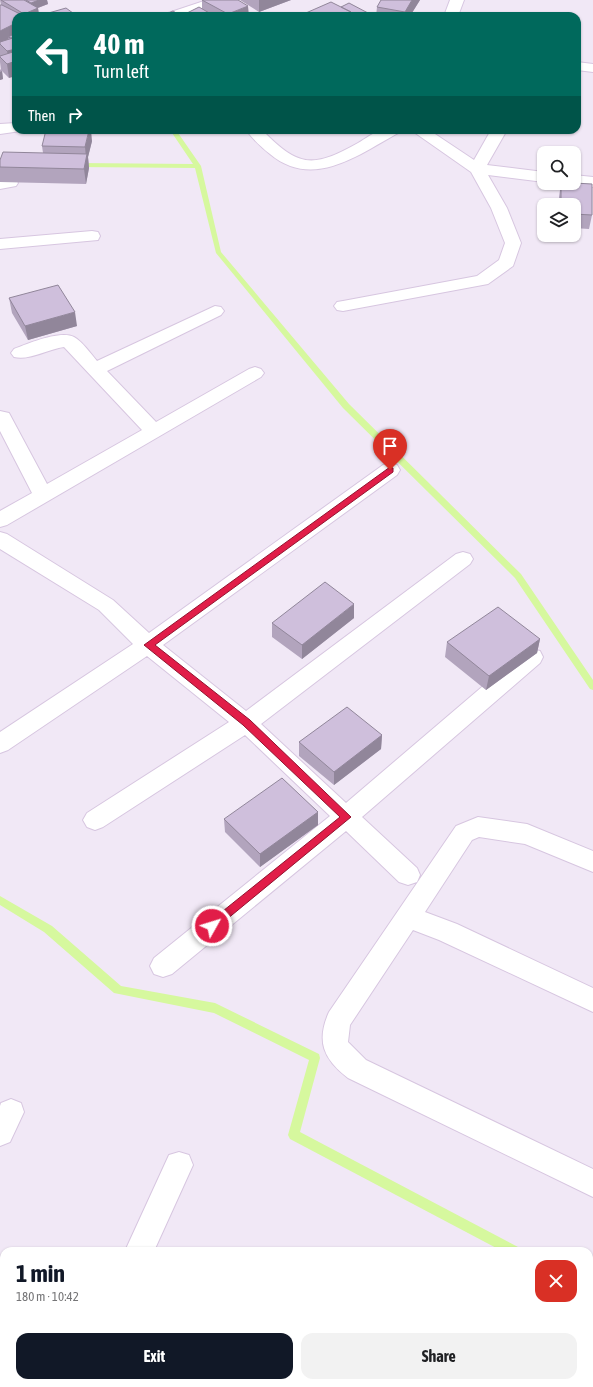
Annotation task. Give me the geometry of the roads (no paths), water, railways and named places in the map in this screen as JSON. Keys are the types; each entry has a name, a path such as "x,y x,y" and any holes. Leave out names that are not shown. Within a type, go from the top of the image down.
{"street":[{"path":"185,12 221,0 233,8"},
{"path":"452,12 457,0"},
{"path":"581,66 593,68"},
{"path":"0,129 12,128"},
{"path":"259,134 294,163 305,167 338,159 385,134"},
{"path":"343,306 482,280 507,262 514,243 499,208 477,169 425,134"},
{"path":"477,169 496,134"},
{"path":"477,169 537,176"},
{"path":"581,181 593,182"},
{"path":"0,244 92,236"},
{"path":"96,369 215,311"},
{"path":"20,353 50,343 68,341 154,431"},
{"path":"0,520 255,373"},
{"path":"2,417 43,496"},
{"path":"0,744 148,645 390,470"},
{"path":"0,540 106,605 148,645 246,723 408,875"},
{"path":"95,820 246,723 463,559"},
{"path":"163,966 346,817 532,657"},
{"path":"593,862 527,834 478,827 464,833 338,1020 334,1031 335,1044 339,1053 357,1069 593,1183"},
{"path":"408,917 448,932 593,1000"},
{"path":"141,1247 179,1165"}],"waterway":[{"path":"176,134 198,166"},
{"path":"77,165 198,166"},
{"path":"198,166 218,252 346,406 518,576 593,687"},
{"path":"0,900 48,929 118,990 215,1008 315,1058 294,1135 506,1247"}]}
